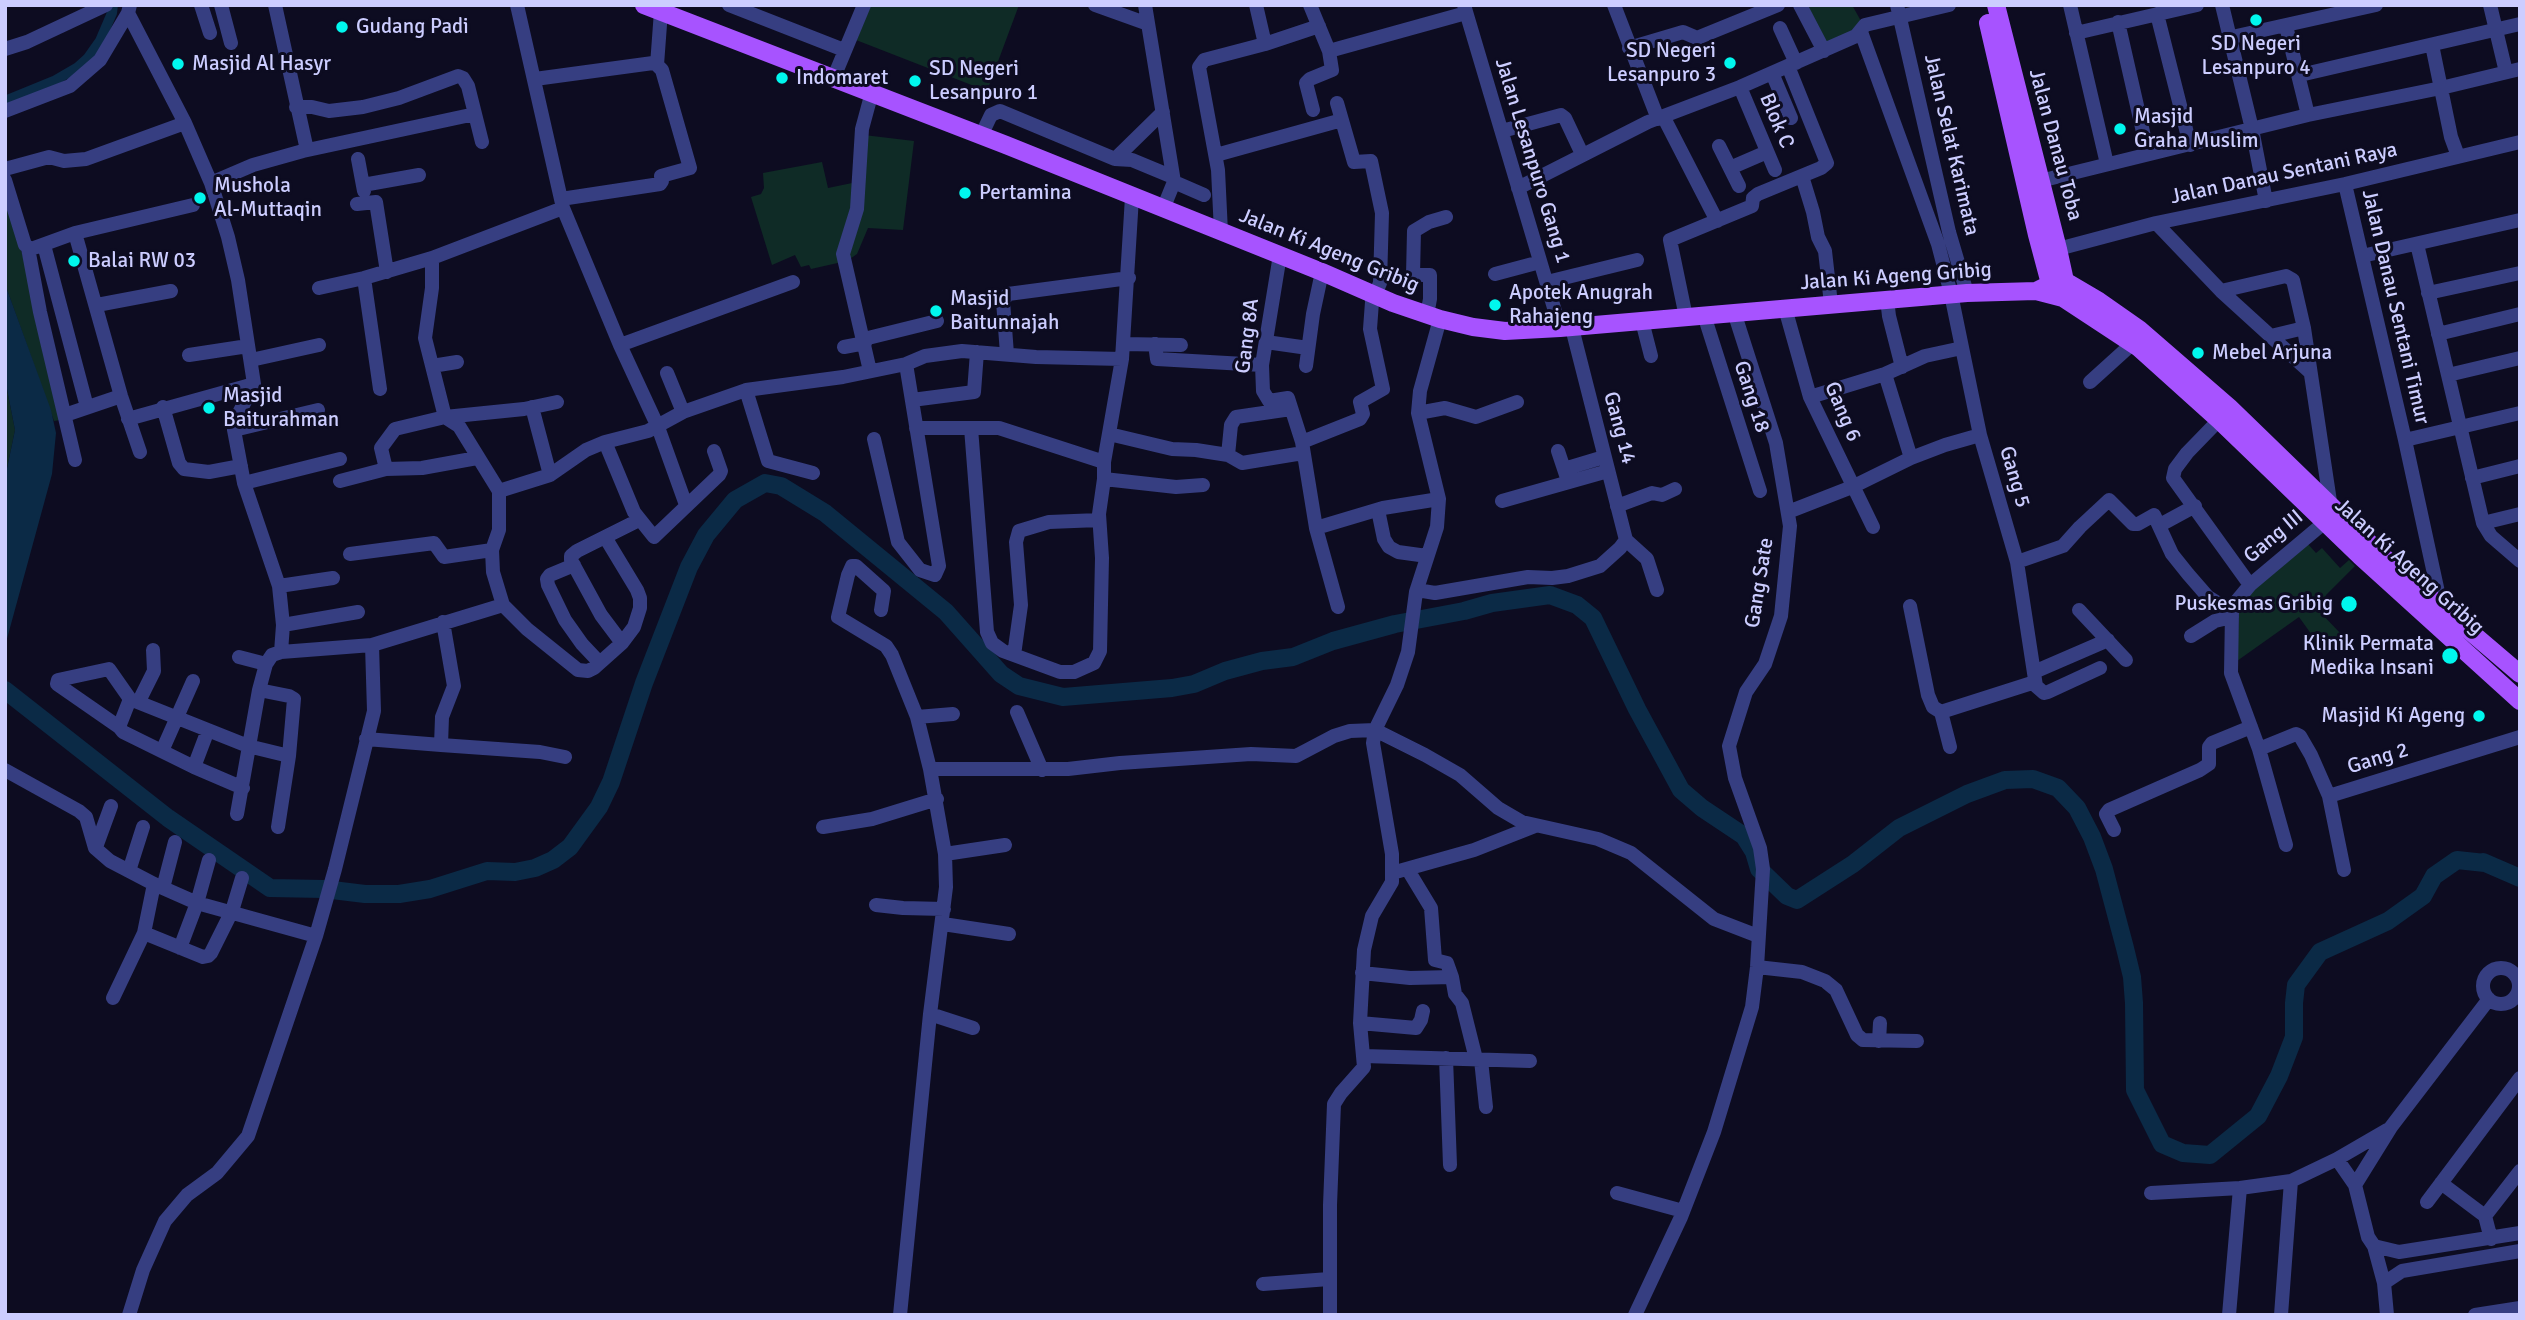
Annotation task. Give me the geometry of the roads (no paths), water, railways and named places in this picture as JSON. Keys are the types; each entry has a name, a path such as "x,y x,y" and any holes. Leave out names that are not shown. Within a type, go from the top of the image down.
{"main road":[{"name":"Jalan Danau Toba","path":"1984,5 2053,290"},
{"name":"Jalan Danau Toba","path":"1996,5 2058,249 2053,290"},
{"name":"Jalan Ki Ageng Gribig","path":"653,8 872,92 1434,317 1505,331 1566,328 1887,299 2053,290 2139,329 2229,407 2328,515 2392,565 2520,674"},
{"name":"Jalan Ki Ageng Gribig","path":"2053,290 2132,344 2328,515 2520,701"}],"street":[{"path":"5,49 27,42 105,5"},
{"path":"201,5 210,33"},
{"path":"221,5 231,43"},
{"path":"275,5 307,150"},
{"path":"517,5 561,204 658,428 686,505"},
{"path":"729,5 844,50"},
{"path":"834,77 864,5"},
{"path":"1095,5 1148,24"},
{"path":"1145,5 1174,180 1163,209"},
{"path":"1256,5 1265,44"},
{"path":"1310,5 1329,51 1332,70 1306,83 1312,110"},
{"path":"1614,5 1629,48 1661,118 1717,221 1752,206 1754,197 1777,178 1802,176 1821,168 1826,160 1780,28"},
{"path":"1629,48 1685,32 1697,38 1779,5"},
{"path":"1801,5 1824,51"},
{"path":"1518,188 1582,154 1661,118 1824,51 1861,32 1865,25 1899,11 1949,5"},
{"path":"2070,5 2107,164"},
{"path":"2076,33 2197,5"},
{"path":"2222,5 2232,37 2266,201"},
{"path":"2232,37 2286,26 2323,11 2375,5"},
{"path":"2040,180 2513,70 2496,30 2490,5"},
{"path":"653,8 657,65"},
{"path":"5,111 70,86 100,60 129,9"},
{"path":"129,9 211,183 213,201 228,237 239,280 254,383 234,430 244,483 279,586 283,625 281,652"},
{"path":"1329,51 1465,9"},
{"name":"Jalan Lesanpuro Gang 1","path":"1465,9 1547,282 1566,328"},
{"name":"Jalan Selat Karimata","path":"1899,11 1949,232 1959,294"},
{"path":"2157,14 2190,145"},
{"path":"2118,22 2148,154"},
{"path":"2300,75 2520,24"},
{"path":"1221,232 1216,155 1198,73 1200,63 1319,26"},
{"path":"2286,26 2308,116"},
{"path":"1861,32 1934,235 1959,294"},
{"path":"2432,45 2451,137 2458,156"},
{"path":"319,288 365,278 432,258 561,204 660,184 663,181 661,176 690,168 662,70 657,65 653,63 535,79"},
{"path":"1772,73 1791,118"},
{"path":"296,107 329,111 363,107 399,98 458,76 465,80 468,86 482,142"},
{"name":"Blok C","path":"1740,87 1777,178"},
{"path":"870,371 843,254 857,209 862,129 872,92"},
{"path":"1109,434 1172,449 1228,455 1242,463 1303,447 1353,422 1363,416 1361,401 1383,389 1370,329 1372,302 1380,283 1382,213 1371,161 1354,162 1337,103"},
{"path":"981,136 991,115 1000,111 1115,159 1132,160 1204,195"},
{"path":"1115,159 1163,112"},
{"path":"211,183 253,165 307,150 475,114"},
{"path":"1502,131 1561,115 1582,154"},
{"path":"1216,155 1342,120"},
{"path":"5,169 49,157 64,161 86,159 185,123"},
{"name":"Jalan Danau Sentani Raya","path":"2058,249 2156,223 2345,184 2520,142"},
{"path":"1719,146 1738,186"},
{"path":"1730,168 1767,152"},
{"path":"358,159 363,185 372,202 387,272"},
{"path":"363,185 419,175"},
{"path":"1802,176 1814,212 1818,237 1825,251 1830,304"},
{"path":"5,180 28,248 75,460"},
{"name":"Jalan Danau Sentani Timur","path":"2345,184 2441,606"},
{"path":"971,428 987,632 992,643 1014,655 1060,672 1074,672 1094,663 1101,651 1102,558 1099,520 1104,462 1122,359 1132,197"},
{"path":"28,248 75,233 193,205"},
{"path":"1330,1315 1334,1104 1364,1067 1360,1023 1362,973 1373,916 1390,887 1392,873 1373,747 1378,726 1397,685 1408,652 1416,591 1437,527 1440,499 1418,413 1434,317 1430,299 1430,275 1413,275 1413,231 1446,217"},
{"path":"2362,256 2520,220"},
{"name":"Gang 18","path":"1717,221 1670,240 1695,316 1760,491"},
{"path":"2156,223 2221,291 2310,372"},
{"path":"1934,235 1949,232"},
{"path":"75,233 121,396 140,452"},
{"path":"44,244 87,407"},
{"path":"2417,244 2483,523 2491,536 2518,558"},
{"name":"Gang 8A","path":"1280,256 1262,365 1263,391 1267,400 1289,403"},
{"path":"432,258 432,288 425,338 445,417 459,426 499,491 499,530 492,550 493,572 503,605 535,636 578,670 587,671 594,668 622,643 634,627 640,608 640,598 605,537"},
{"path":"1547,282 1637,260"},
{"path":"1495,274 1541,262"},
{"path":"1306,366 1322,272"},
{"path":"2428,293 2520,273"},
{"path":"2221,291 2289,276 2293,280 2304,328 2328,515"},
{"path":"365,278 380,389"},
{"path":"1007,354 1003,301 1008,293 1129,278"},
{"path":"620,345 793,282"},
{"path":"97,305 171,291"},
{"name":"Gang 5","path":"1959,294 1962,348 1980,435 2017,562 2034,677"},
{"path":"1887,299 1902,367"},
{"name":"Gang 6","path":"1785,308 1810,397 1873,527"},
{"name":"Gang Sate","path":"1635,1315 1683,1211 1728,1087 1752,1007 1757,967 1763,869 1760,848 1735,778 1729,746 1745,692 1765,664 1781,615 1790,526 1776,443 1734,312"},
{"path":"2438,334 2519,318"},
{"path":"844,347 937,321"},
{"path":"1642,321 1651,356"},
{"name":"Gang 14","path":"1566,328 1626,540"},
{"path":"2271,336 2304,328"},
{"path":"1266,341 1308,348"},
{"path":"1123,344 1181,345"},
{"path":"1155,344 1157,359 1262,365"},
{"path":"2090,382 2132,344"},
{"path":"189,355 249,353 318,345"},
{"path":"1810,397 1885,374 1924,356 1962,348"},
{"path":"499,491 550,475 586,450 605,442 658,428 682,412 746,390 843,377 906,365 925,356 962,351 1036,357 1122,359"},
{"path":"912,400 974,392 977,352"},
{"path":"2448,374 2520,358"},
{"path":"432,366 457,362"},
{"path":"874,439 898,542 920,570 935,575 939,566 906,365"},
{"path":"667,373 682,412"},
{"path":"1885,374 1912,458"},
{"path":"128,419 254,383"},
{"path":"746,390 768,461 813,473"},
{"path":"65,415 121,396"},
{"path":"386,470 381,448 392,431 445,417 557,402"},
{"path":"1418,413 1445,408 1476,417 1517,402"},
{"path":"1228,455 1231,421 1289,403 1303,447 1316,528 1338,607"},
{"path":"163,407 179,463 184,469 209,472 241,466"},
{"path":"531,407 550,475"},
{"path":"234,430 318,410"},
{"name":"Jalan Danau Sentani Timur","path":"2405,440 2520,413"},
{"path":"2220,420 2178,465 2173,478 2250,585"},
{"path":"916,428 999,428 1016,431 1104,462"},
{"path":"1788,512 1945,444 1980,435"},
{"path":"605,442 627,498 639,520 650,534 657,536 719,475 721,471 714,451"},
{"path":"1558,451 1566,476"},
{"path":"340,481 386,470 422,468 477,458"},
{"path":"244,483 341,459"},
{"path":"1502,501 1566,476 1606,464"},
{"path":"2472,478 2520,466"},
{"path":"1104,479 1176,486 1203,485"},
{"path":"1617,506 1651,493 1661,495 1675,489"},
{"path":"1316,528 1378,510 1440,499"},
{"path":"2017,562 2063,546 2108,500 2133,524 2138,524 2153,514 2172,554 2208,597 2232,615"},
{"path":"2160,525 2195,506"},
{"path":"1378,510 1384,539 1389,547 1398,552 1427,556"},
{"path":"2483,523 2520,514"},
{"name":"Gang III","path":"2232,615 2235,603 2250,585 2328,515"},
{"path":"622,643 601,615 571,560 574,553 639,520"},
{"path":"1014,655 1021,605 1016,542 1019,531 1049,523 1099,520"},
{"path":"1416,591 1434,593 1528,577 1568,576 1600,566 1626,540 1647,559 1657,590"},
{"path":"350,554 434,542 444,557 492,550"},
{"path":"574,565 550,575 547,579 548,585 565,620 599,662"},
{"path":"881,610 884,591 856,566 852,566 838,617 886,646 917,717 937,799 945,854 943,924 930,1014 900,1315"},
{"path":"279,586 333,578"},
{"path":"237,814 259,690 266,664 272,655 372,645 503,605"},
{"path":"1910,606 1928,695 1933,707 1941,712 1950,747"},
{"path":"2079,610 2126,660"},
{"path":"283,625 358,612"},
{"path":"2191,636 2215,621 2232,615"},
{"path":"2232,615 2231,673 2259,749 2286,845"},
{"path":"442,745 442,717 454,686 443,622"},
{"path":"1941,712 2034,677 2108,640"},
{"path":"130,1315 144,1270 165,1221 187,1195 217,1173 248,1136 316,936 335,869 374,711 372,645"},
{"path":"119,727 154,671 153,650"},
{"path":"239,657 266,664"},
{"path":"243,788 126,735 57,682 61,678 105,668 112,671 134,700 248,746 289,756"},
{"path":"2034,677 2040,691 2048,692 2100,668"},
{"path":"162,751 193,681"},
{"path":"259,690 294,698 289,756 278,827"},
{"path":"1017,712 1042,770"},
{"path":"917,717 953,714"},
{"path":"930,769 1042,770 1251,754 1296,756 1334,736 1378,726 1460,775 1507,814 1535,826 1613,844 1631,853 1714,919 1758,936"},
{"path":"2114,830 2106,814 2109,810 2200,770 2210,761 2211,744 2251,727"},
{"path":"194,767 208,730"},
{"path":"2259,749 2298,735 2311,755 2329,796 2344,870"},
{"name":"Gang 2","path":"2329,796 2520,737"},
{"path":"366,739 540,752 565,757"},
{"path":"5,769 79,811 86,817 95,848 102,856 129,871 197,903 316,936"},
{"path":"823,827 872,819 937,799"},
{"path":"95,848 111,806"},
{"path":"1392,873 1474,850 1535,826"},
{"path":"129,871 143,827"},
{"path":"113,998 144,933 175,842"},
{"path":"945,854 1004,845"},
{"path":"180,948 209,860"},
{"path":"1408,870 1431,908 1435,960 1447,963 1455,994 1462,1003 1478,1059 1486,1107"},
{"path":"144,933 208,957 232,911 242,878"},
{"path":"876,905 944,909"},
{"path":"943,924 1009,934"},
{"path":"1757,967 1802,972 1825,981 1836,990 1858,1037 1867,1041 1917,1041"},
{"path":"2516,967 2519,996 2504,1004 2489,999 2483,988 2486,976 2495,968 2516,967"},
{"path":"1362,973 1410,978 1452,977"},
{"path":"2355,1185 2391,1127 2489,999"},
{"path":"1360,1023 1416,1028 1422,1020 1423,1011"},
{"path":"930,1014 973,1028"},
{"path":"1880,1023 1880,1041"},
{"path":"1364,1056 1530,1061"},
{"path":"1446,1058 1450,1165"},
{"path":"2427,1202 2520,1079"},
{"path":"2151,1193 2240,1188 2291,1181 2337,1159 2391,1127"},
{"path":"2337,1159 2355,1185 2368,1237 2374,1246 2384,1283 2387,1315"},
{"path":"2486,1216 2520,1171"},
{"path":"2281,1315 2291,1181"},
{"path":"2441,1183 2486,1216 2491,1239"},
{"path":"2229,1315 2240,1188"},
{"path":"1617,1193 1683,1211"},
{"path":"2374,1246 2399,1252 2520,1233"},
{"path":"2384,1283 2402,1271 2520,1251"},
{"path":"2399,1252 2402,1271"},
{"path":"1263,1284 1329,1279"},
{"path":"2475,1315 2520,1308"}],"water":[{"path":"5,284 51,410 56,433 52,474 5,646 5,478 15,430 5,379"}],"waterway":[{"path":"5,101 54,81 78,67 100,41 113,5"},
{"path":"5,690 168,818 270,888 399,894 430,889 487,871 515,872 535,868 553,860 570,847 599,807 611,782 644,683 689,567 706,535 735,500 765,483 781,486 825,513 946,612 1001,674 1019,686 1063,697 1194,684 1225,671 1262,661 1293,657 1333,641 1395,624 1492,603 1550,595 1577,605 1593,618 1637,709 1681,790 1702,808 1744,836 1754,852 1759,869 1787,896 1797,900 1853,864 1899,828 1967,794 2005,780 2033,779 2058,788 2077,808 2092,837 2104,869 2125,948 2132,977 2134,1003 2135,1090 2162,1144 2183,1153 2210,1155 2258,1116 2279,1076 2294,1037 2296,985 2320,952 2388,921 2423,896 2434,876 2457,860 2485,863 2483,862 2520,878"}],"place":[{"name":"SD Negeri Lesanpuro 4","path":"2256,20"},
{"name":"Gudang Padi","path":"342,27"},
{"name":"SD Negeri Lesanpuro 3","path":"1730,63"},
{"name":"Masjid Al Hasyr","path":"178,64"},
{"name":"Indomaret","path":"782,78"},
{"name":"SD Negeri Lesanpuro 1","path":"915,81"},
{"name":"Masjid Graha Muslim","path":"2120,129"},
{"name":"Pertamina","path":"965,193"},
{"name":"Mushola Al-Muttaqin","path":"200,198"},
{"name":"Balai RW 03","path":"74,261"},
{"name":"Apotek Anugrah Rahajeng","path":"1495,305"},
{"name":"Masjid Baitunnajah","path":"936,311"},
{"name":"Mebel Arjuna","path":"2198,353"},
{"name":"Masjid Baiturahman","path":"209,408"},
{"name":"Puskesmas Gribig","path":"2349,604"},
{"name":"Klinik Permata Medika Insani","path":"2450,656"},
{"name":"Masjid Ki Ageng","path":"2479,716"}]}
